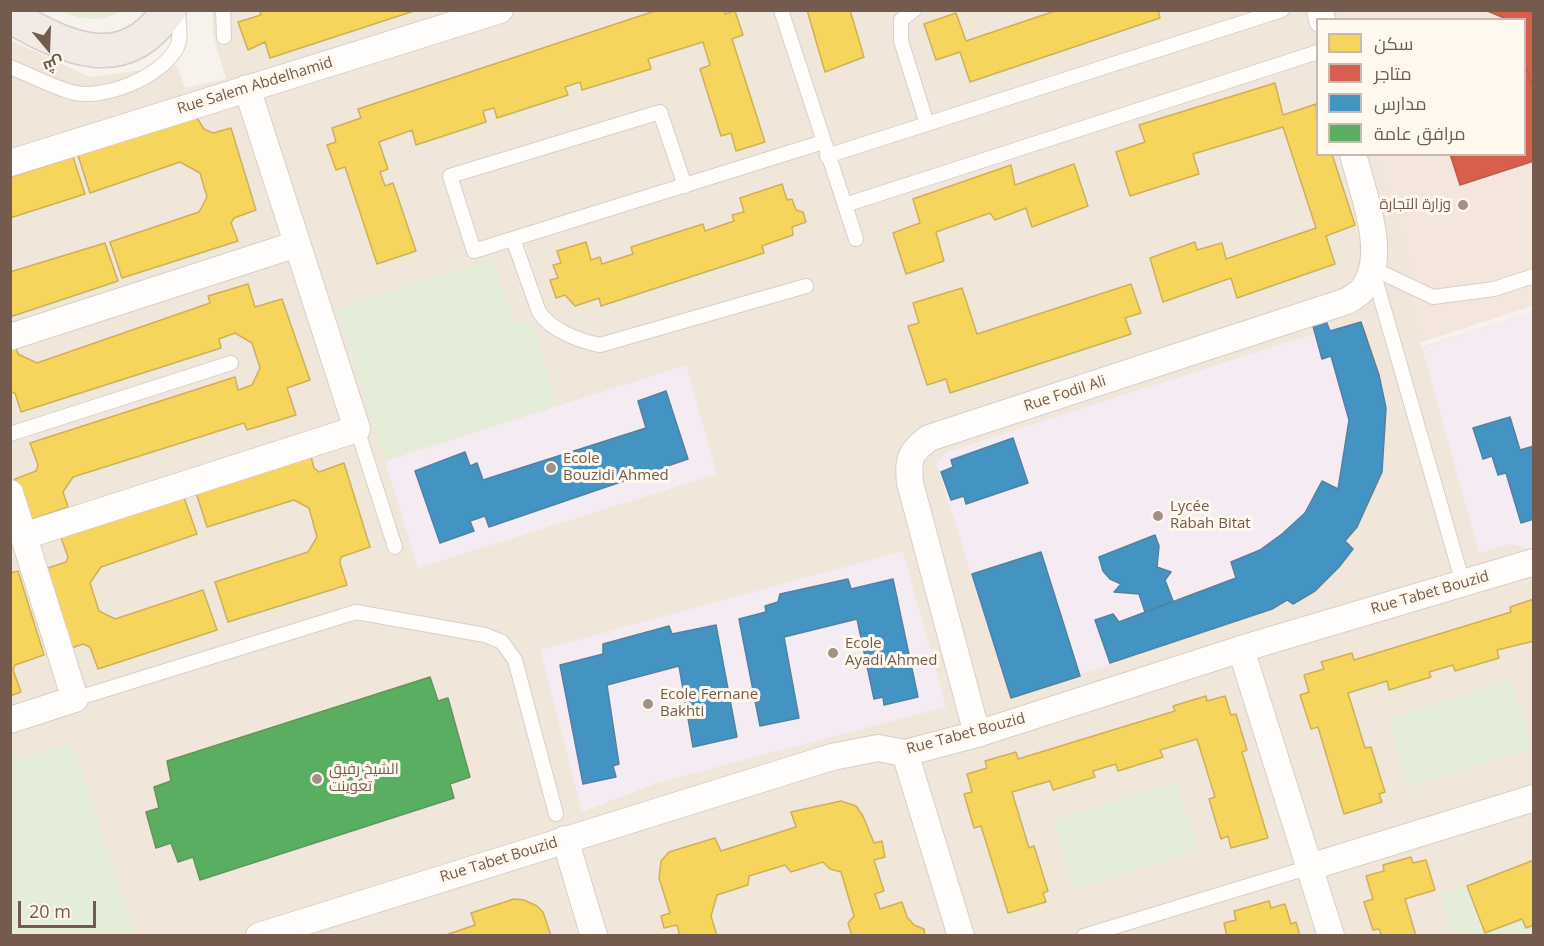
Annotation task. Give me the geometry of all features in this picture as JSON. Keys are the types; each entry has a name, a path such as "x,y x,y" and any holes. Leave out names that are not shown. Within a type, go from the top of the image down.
{"highway":[{"path":"44,10 80,30 98,30 118,27 142,10"},
{"path":"10,16 69,47 106,51 124,48 143,39 158,26 170,10"}],"street":[{"name":"Rue Salem Abdelhamid","path":"10,163 500,10"},
{"path":"17,538 357,429 247,88"},
{"name":"Rue Fodil Ali","path":"977,734 910,483 908,468 912,451 929,438 1347,301 1363,290 1372,268 1376,249 1353,156"},
{"path":"10,337 297,244"},
{"path":"10,493 17,538 75,699 10,720"},
{"name":"Rue Tabet Bouzid","path":"259,936 832,757 878,748 905,753 977,734 1241,649 1533,562"},
{"path":"1241,649 1331,936"},
{"path":"905,753 961,936"},
{"path":"1310,867 1533,798"},
{"path":"565,839 594,936"}],"lane":[{"path":"10,67 73,93 104,92 144,80 170,58 179,45 178,10"},
{"path":"223,10 224,37"},
{"path":"782,10 856,238"},
{"path":"914,10 901,20 901,40 927,124"},
{"path":"828,156 1282,10"},
{"path":"845,205 1316,52"},
{"path":"685,186 660,112 450,176 474,251 685,186 823,142"},
{"path":"513,239 539,312 546,322 585,342 600,345 806,286"},
{"path":"1372,268 1433,297 1494,289 1533,276"},
{"path":"1372,268 1463,583"},
{"path":"10,434 231,363"},
{"path":"357,429 395,548"},
{"path":"75,699 356,612 485,634 502,642 515,660 556,814"},
{"path":"1084,936 1310,867"}],"shaded area":[{"path":"212,11 1345,11 1348,18 1316,18 1316,156 1377,156 1410,255 1419,343 1422,347 1533,311 1533,935 11,935 10,40 90,77 177,65 185,88 226,79 213,35"},
{"name":"وزارة التجارة","path":"1345,11 1533,11 1533,306 1419,343 1410,255 1377,156 1526,156 1526,18 1348,18"},
{"path":"1533,311 1533,550 1511,544 1479,553 1422,348"},
{"name":"Lycée Rabah Bitat","path":"1326,321 1330,331 1361,322 1379,375 1386,408 1382,472 1357,527 1345,541 1353,549 1339,567 1315,591 1293,604 1287,600 1272,609 1011,698 936,463 947,452 1313,334 1313,326"},
{"name":"Ecole Bouzidi Ahmed","path":"686,365 717,474 418,568 385,461"},
{"path":"903,551 946,707 660,782 582,812 540,650"}],"green space":[{"path":"61,11 121,11 106,17 91,19"},
{"path":"493,258 515,325 502,330 531,320 558,405 385,461 337,309"},
{"path":"1511,680 1532,748 1409,787 1388,719"},
{"path":"73,744 135,935 11,935 11,761"},
{"path":"1176,782 1198,850 1075,889 1053,821"},
{"path":"1533,864 1533,935 1454,935 1440,894"}],"building: سكن":[{"path":"259,10 417,10 270,58 265,42 248,50 238,22 261,15"},
{"path":"658,10 724,10 725,14 735,11 743,35 732,39 765,142 736,151 731,133 721,136 700,69 710,65 703,42 648,59 651,69 582,90 580,82 565,87 568,95 497,118 494,108 483,111 486,122 416,145 412,130 379,142 388,169 380,172 385,186 393,183 416,251 377,264 345,167 336,170 327,145 336,142 332,128 361,118 358,109"},
{"path":"807,10 850,10 864,57 825,72"},
{"path":"1058,10 1158,10 1160,18 970,82 960,52 936,60 924,24 956,13 966,41"},
{"path":"1275,83 1283,115 1316,104 1316,156 1333,156 1355,225 1326,236 1335,264 1237,298 1231,278 1163,302 1150,258 1195,242 1197,250 1222,243 1226,259 1316,228 1283,127 1193,154 1199,174 1130,196 1116,152 1145,142 1139,125"},
{"path":"195,115 204,129 213,133 231,128 256,210 234,218 231,223 238,241 122,278 110,242 199,212 207,197 200,173 180,162 90,193 78,155"},
{"path":"73,157 85,194 10,218 10,177"},
{"path":"1074,164 1088,206 1032,227 1026,208 995,220 990,213 936,232 944,261 906,274 893,233 920,223 913,199 1011,165 1015,185"},
{"path":"782,184 787,200 792,199 796,210 803,212 806,222 792,227 793,235 762,246 764,253 601,306 599,298 575,306 565,295 556,298 550,280 558,278 553,265 561,263 557,251 586,242 591,260 600,257 602,264 633,254 631,247 703,224 705,231 734,221 732,215 744,212 740,198"},
{"path":"105,243 118,281 10,317 10,272"},
{"path":"248,284 255,307 282,299 310,380 287,388 296,415 247,430 244,423 73,477 63,492 68,507 27,521 15,479 36,471 38,465 30,443 235,377 238,390 252,385 260,368 252,343 235,333 219,339 221,348 21,412 15,393 10,392 10,341 14,340 18,354 37,363 210,303 208,296"},
{"path":"1131,284 1141,313 1125,318 1131,334 950,393 946,379 927,385 908,326 919,323 913,303 962,288 977,334"},
{"path":"309,449 314,468 319,472 344,463 370,547 341,557 340,563 347,585 228,622 215,582 308,552 317,537 309,508 294,500 207,527 194,486"},
{"path":"183,495 197,534 101,567 90,583 99,611 115,619 203,590 217,630 98,669 90,647 83,644 66,650 42,570 66,562 68,557 60,535"},
{"path":"18,571 44,655 15,665 13,670 21,692 10,696 10,573"},
{"path":"1534,599 1534,641 1497,650 1499,658 1455,671 1453,665 1429,672 1431,677 1389,690 1387,681 1348,693 1365,748 1371,747 1385,792 1379,794 1382,802 1344,814 1318,727 1311,729 1300,695 1309,692 1304,675 1324,669 1321,662 1352,653 1354,660 1511,612 1510,607"},
{"path":"1206,696 1207,701 1225,696 1231,715 1236,714 1247,750 1242,752 1268,838 1231,848 1228,836 1221,839 1209,799 1215,797 1197,739 1160,750 1163,757 1118,771 1116,764 1093,771 1095,777 1053,790 1050,781 1012,792 1029,848 1034,846 1048,891 1043,893 1046,902 1008,913 981,826 974,828 964,794 972,792 967,774 987,768 985,761 1016,752 1018,759 1175,711 1173,706"},
{"path":"841,801 856,806 863,816 874,843 882,841 885,857 874,860 884,891 875,894 880,909 902,902 907,917 914,925 924,929 925,936 852,936 848,923 854,916 841,872 830,869 823,862 791,872 785,865 749,876 748,885 717,895 711,916 717,936 680,936 677,925 664,928 661,916 670,913 659,878 661,861 669,852 715,838 721,851 796,827 791,812"},
{"path":"1411,857 1413,863 1426,860 1435,890 1405,899 1416,936 1382,936 1379,929 1373,930 1364,902 1373,899 1366,876 1384,871 1383,865"},
{"path":"1534,860 1534,925 1526,928 1522,919 1485,933 1467,886"},
{"path":"514,899 524,900 537,906 543,912 551,936 443,936 475,925 471,913"},
{"path":"1269,901 1271,908 1285,904 1291,924 1296,922 1300,936 1227,936 1224,923 1236,920 1234,911"}],"building: متاجر":[{"path":"1485,10 1534,10 1534,90 1526,68 1526,18 1504,18"},
{"path":"1526,68 1534,90 1534,161 1460,185 1451,156 1526,156"}],"building: مدارس":[{"path":"1326,321 1330,331 1361,322 1379,375 1386,408 1382,472 1357,527 1345,541 1353,549 1315,591 1293,604 1287,600 1272,609 1110,663 1095,620 1113,614 1119,622 1236,578 1231,562 1260,550 1282,534 1305,513 1322,481 1338,489 1349,420 1331,356 1322,359 1313,326"},
{"path":"666,391 688,459 489,527 485,516 470,521 474,531 440,543 415,471 465,452 470,466 477,463 483,480 646,428 638,401"},
{"path":"1510,417 1520,450 1534,446 1534,519 1521,523 1506,473 1498,475 1492,456 1483,459 1473,428"},
{"path":"1013,438 1028,483 966,504 964,496 951,500 941,472 953,467 951,460"},
{"path":"1155,535 1159,546 1157,567 1171,572 1165,580 1173,601 1145,612 1139,594 1114,592 1121,584 1110,579 1103,571 1099,557"},
{"path":"1041,552 1080,676 1011,698 972,574"},
{"path":"848,579 851,589 893,579 918,697 884,705 883,697 874,699 857,619 784,637 799,718 760,726 739,619 766,612 765,606 778,602 780,594"},
{"path":"716,625 737,737 693,747 679,666 607,685 619,764 613,766 616,777 583,784 560,665 603,654 603,644 669,626 672,634"}],"building: مرافق عامة":[{"name":"الشيخ رفيق تعوينت","path":"430,677 438,701 448,698 470,777 450,784 454,798 200,880 193,857 178,862 171,843 156,848 146,812 159,808 154,787 171,781 167,761"}],"place":[{"name":"وزارة التجارة","path":"1463,205"},
{"name":"Ecole Bouzidi Ahmed","path":"551,468"},
{"name":"Lycée Rabah Bitat","path":"1158,516"},
{"name":"Ecole Ayadi Ahmed","path":"833,653"},
{"name":"Ecole Fernane Bakhti","path":"648,704"},
{"name":"الشيخ رفيق تعوينت","path":"317,779"}]}
